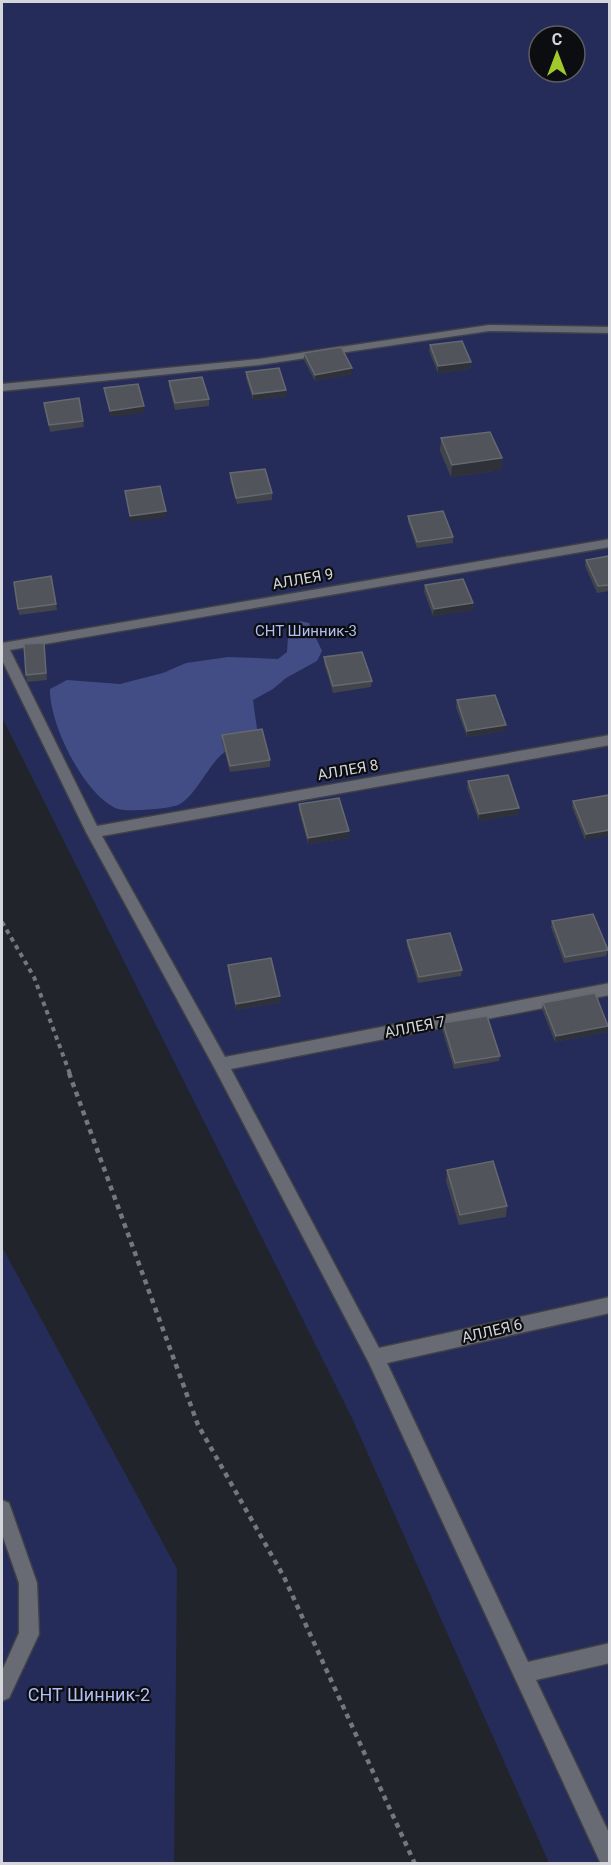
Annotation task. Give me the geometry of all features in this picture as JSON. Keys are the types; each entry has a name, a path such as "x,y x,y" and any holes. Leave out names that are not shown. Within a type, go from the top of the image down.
{"lane":[{"path":"2,388 259,362 489,328 609,330"},
{"name":"АЛЛЕЯ 9","path":"2,647 609,543"},
{"path":"2,647 93,832 221,1064 375,1357 609,1859"},
{"name":"АЛЛЕЯ 8","path":"93,832 609,740"},
{"name":"АЛЛЕЯ 7","path":"221,1064 609,989"},
{"name":"АЛЛЕЯ 6","path":"375,1357 609,1305"},
{"path":"2,1509 28,1584 29,1634 2,1691"},
{"path":"523,1673 609,1653"}],"path":[{"path":"2,922 34,977 198,1425 284,1577 415,1863"}],"green space":[{"name":"СНТ Шинник-3","path":"2,2 609,2 609,1863 549,1863 352,1418 2,717"},
{"path":"300,621 309,623 322,651 317,661 253,700 257,729 220,756 184,802 157,809 118,809 105,802 93,790 81,774 62,738 55,720 50,689 67,680 120,684 163,673 186,663 228,657 278,659 287,652 288,637"},
{"name":"СНТ Шинник-2","path":"2,1247 177,1569 174,1863 2,1863"}],"building":[{"path":"462,341 471,362 438,366 430,345"},
{"path":"341,347 352,368 315,375 304,353"},
{"path":"279,368 286,390 253,394 246,372"},
{"path":"202,377 209,399 175,403 169,381"},
{"path":"138,384 144,406 110,411 104,388"},
{"path":"79,398 83,421 49,425 44,403"},
{"path":"490,432 502,458 452,465 441,438"},
{"path":"265,469 272,493 236,498 230,473"},
{"path":"160,486 166,511 130,516 125,491"},
{"path":"443,511 453,537 417,542 408,516"},
{"path":"609,556 609,585 598,586 586,560"},
{"path":"51,576 56,604 18,609 14,582"},
{"path":"463,579 473,603 434,609 425,585"},
{"path":"44,643 46,673 26,675 24,644"},
{"path":"362,652 372,681 333,686 324,657"},
{"path":"495,695 506,725 467,731 457,700"},
{"path":"262,729 270,760 230,766 222,735"},
{"path":"508,775 519,808 479,814 468,781"},
{"path":"609,795 609,830 586,834 573,801"},
{"path":"339,798 349,831 308,838 299,804"},
{"path":"593,914 608,950 565,957 552,921"},
{"path":"450,933 462,970 419,977 407,940"},
{"path":"271,958 280,996 236,1004 228,965"},
{"path":"595,993 608,1026 556,1036 543,1003"},
{"path":"487,1016 500,1056 455,1063 443,1023"},
{"path":"493,1161 507,1206 460,1215 447,1170"}]}
